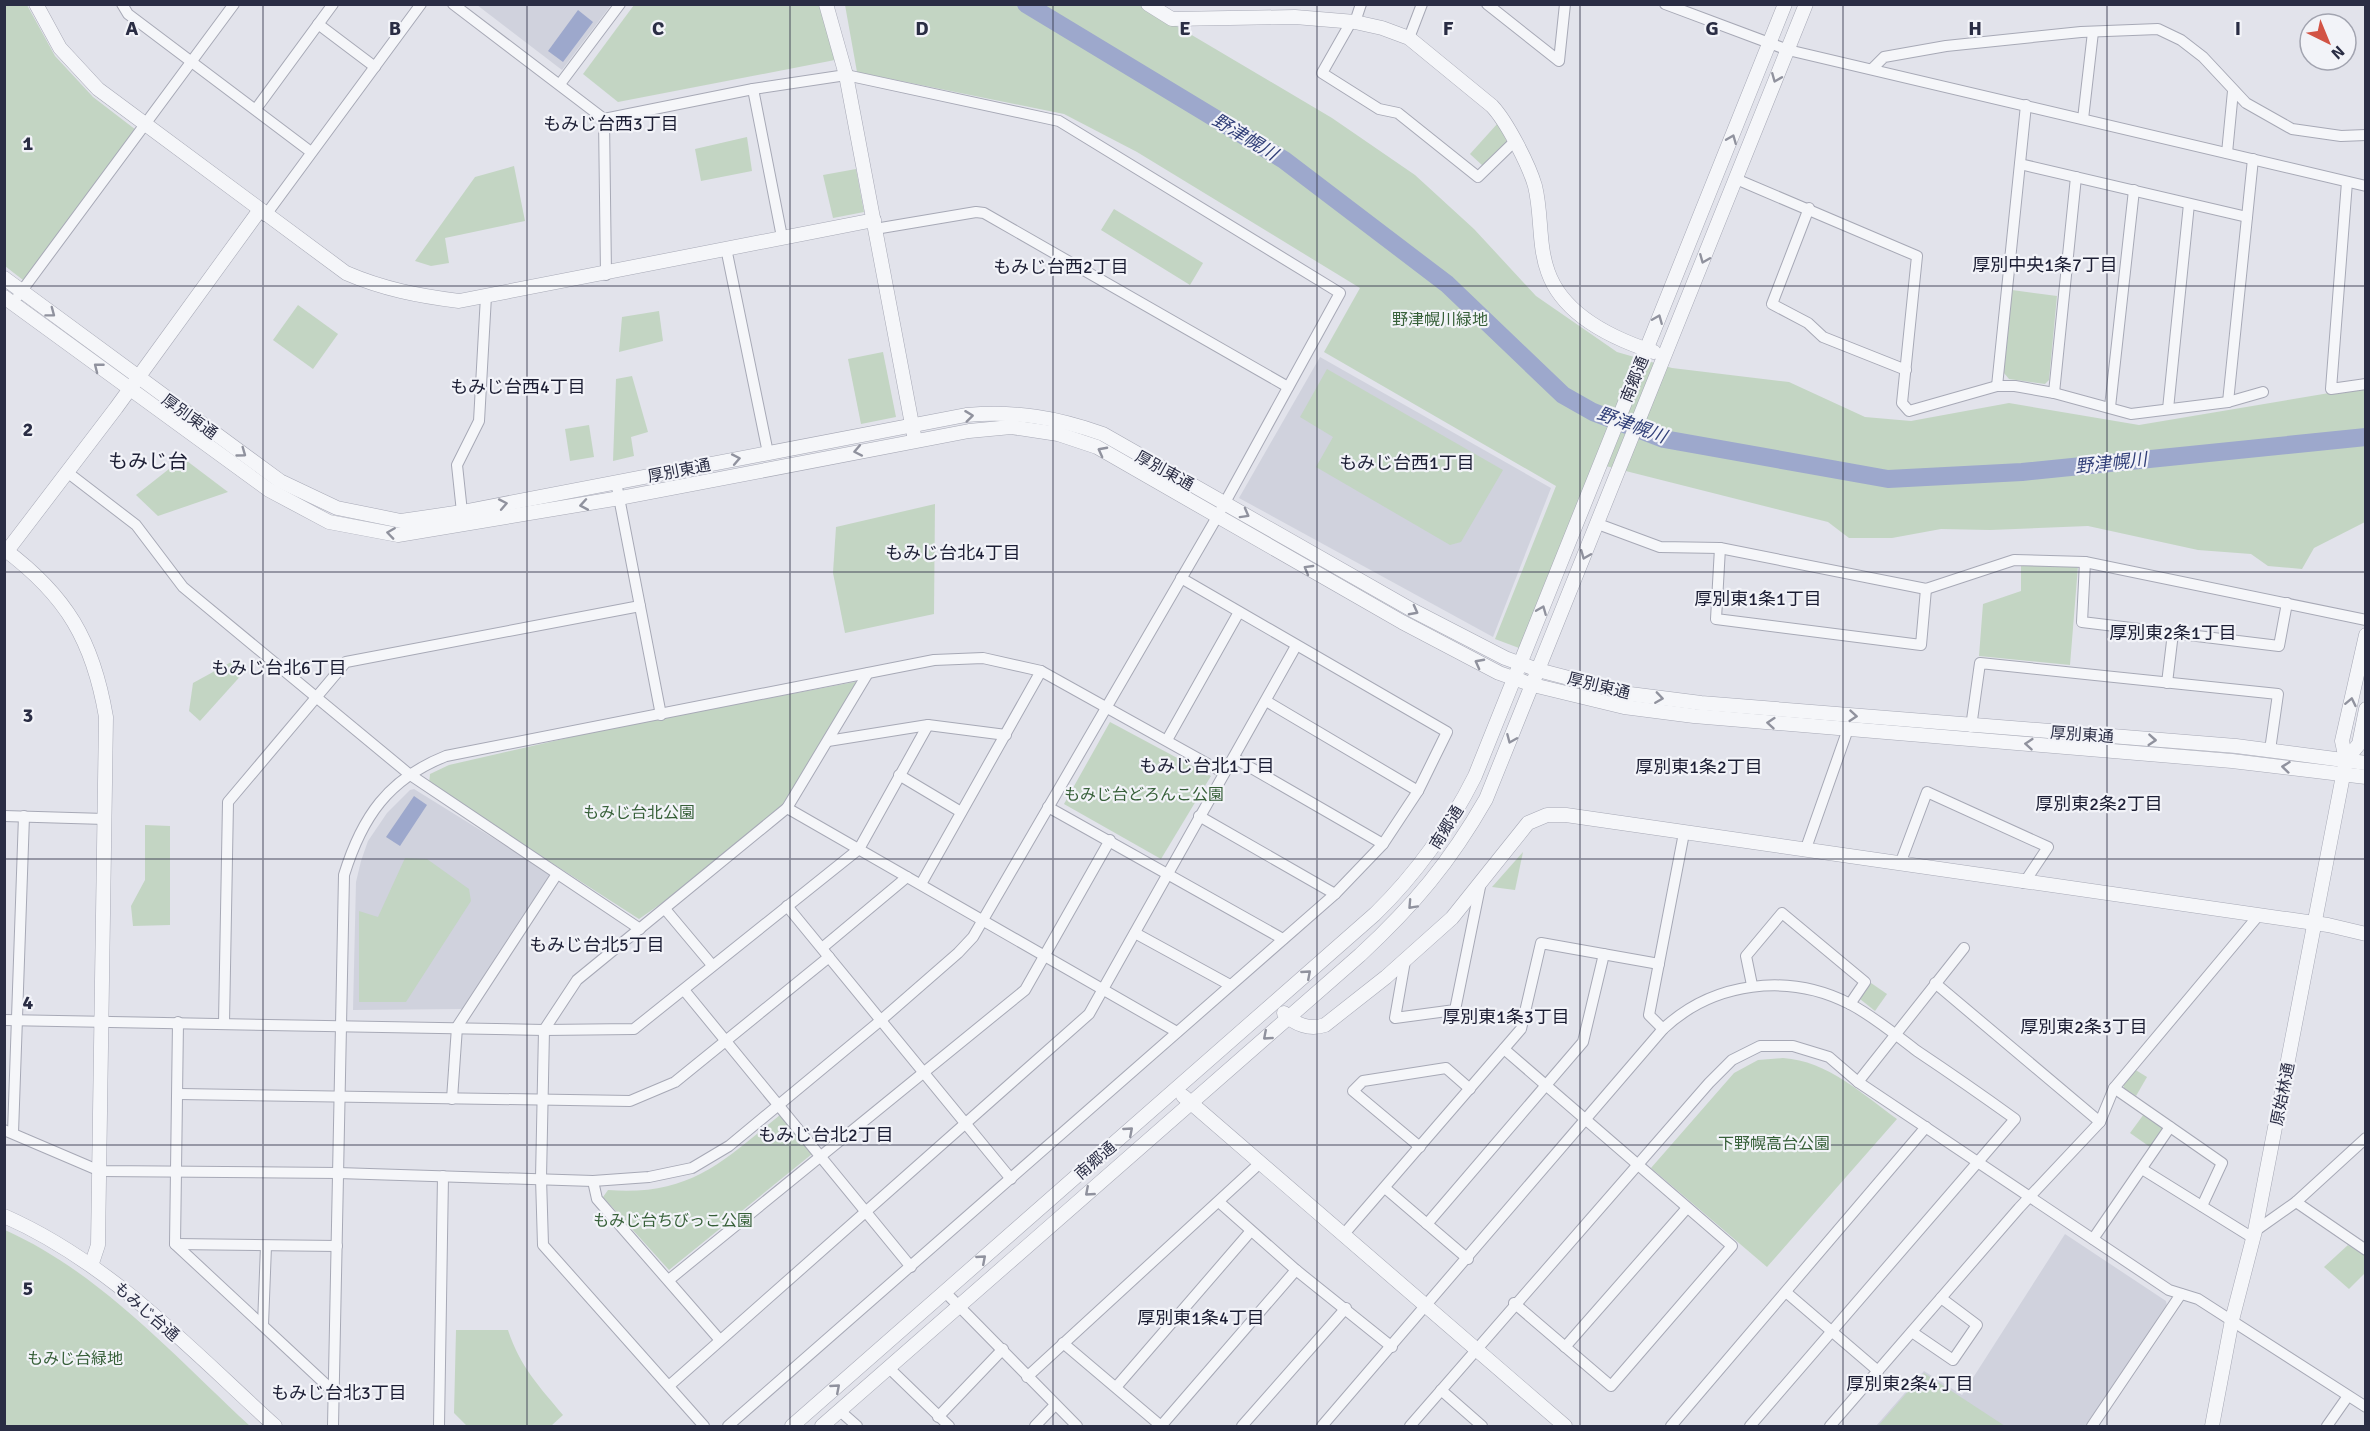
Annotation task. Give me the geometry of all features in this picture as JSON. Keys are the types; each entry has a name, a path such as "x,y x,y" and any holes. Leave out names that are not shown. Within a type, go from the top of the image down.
{"street":[{"path":"36,4 55,40 76,68 98,89 262,213 346,273 375,286 410,295 459,301 606,275 782,237 976,212 984,213 1288,387"},
{"path":"122,4 128,14 311,152"},
{"path":"9,300 22,290 234,4"},
{"path":"256,109 333,4"},
{"path":"92,1263 98,1245 100,1171 106,717 102,692 83,634 60,600 6,550 311,152 421,4"},
{"path":"24,816 10,1020 9,1131 100,1171 338,1173 593,1180 650,1177 692,1167 729,1146 778,1103 880,1021 958,953 984,919 1217,517 1340,293 1059,121 846,75 753,89 604,119 453,4"},
{"path":"560,84 620,4"},
{"path":"826,4 846,75 915,440"},
{"path":"1148,4 1172,19 1297,11 1382,28 1409,38 1492,106 1503,118 1534,185 1548,272 1560,293 1579,313 1605,333 1665,356"},
{"path":"1361,4 1353,22 1322,73 1379,109 1398,113 1478,177 1514,142"},
{"path":"1409,38 1422,4"},
{"path":"1486,4 1559,61 1565,4"},
{"path":"1504,18 1505,4"},
{"path":"1665,4 1788,50 2366,186"},
{"name":"南郷通","path":"792,1426 1375,914 1400,889 1430,852 1475,776 1785,4"},
{"name":"南郷通","path":"822,1426 1390,928 1449,861 1486,799 1806,4"},
{"path":"318,24 375,67"},
{"path":"1872,69 1884,57 1946,46 2093,32 2158,29 2181,40 2203,57 2246,103 2292,129 2341,136 2366,135"},
{"path":"2083,119 2093,32"},
{"path":"753,89 782,237"},
{"path":"2227,153 2233,91"},
{"path":"1997,387 2026,105"},
{"path":"604,119 606,275"},
{"path":"2228,402 2253,159"},
{"path":"2020,164 2247,217"},
{"path":"2054,393 2076,177"},
{"path":"1736,179 1809,208 1917,256 1902,403 1910,411 1962,394 2014,386 2054,393 2131,414 2228,402 2263,392"},
{"path":"2347,182 2331,389 2366,384"},
{"path":"2110,407 2134,190"},
{"path":"2168,409 2189,204"},
{"path":"1809,208 1772,304 1808,323 1823,337 1906,370"},
{"path":"726,248 768,453"},
{"name":"厚別東通","path":"4,278 22,290 133,384 269,490 328,522 398,535 620,498 915,440 1011,427 1058,434 1096,447 1412,627 1499,673 1533,685 1624,707 1848,729 2232,761 2366,777"},
{"path":"462,512 457,465 479,421 486,296"},
{"name":"厚別東通","path":"9,300 280,481 337,508 401,521 462,512 966,415 1006,412 1064,420 1103,434 1412,610 1521,664 1630,694 1701,703 1971,727 2270,750 2366,762"},
{"path":"67,472 136,525 183,587 409,774 640,929"},
{"path":"616,482 662,715"},
{"path":"1598,524 1660,547 1720,548 1926,589 2014,560 2085,562 2366,620"},
{"path":"1720,548 1716,619 1921,645 1926,589"},
{"path":"2085,562 2082,622 2279,646 2287,603"},
{"path":"728,1426 1335,894 1383,844 1418,791 1447,732 1181,578"},
{"path":"224,1023 228,801 346,662 640,606"},
{"path":"1167,740 1239,612"},
{"path":"2167,683 2173,633"},
{"name":"原始林通","path":"2212,1426 2232,1320 2254,1234 2315,925 2344,774 2346,760 2342,741 2366,635"},
{"path":"670,1385 719,1339 1089,1014 1296,646"},
{"path":"333,1426 344,875 361,829 376,807 409,774 446,756 933,660 983,658 1041,671 1224,773"},
{"path":"1971,727 1980,663 2277,694 2270,750"},
{"path":"921,884 1041,671"},
{"path":"704,1426 670,1385 543,1245 541,1178 544,1030 577,980 788,808 868,673"},
{"path":"1266,701 1418,791"},
{"name":"原始林通","path":"2346,760 2359,744 2366,709"},
{"path":"828,741 928,725 1006,735"},
{"path":"10,1020 544,1030 634,1029 859,849 928,725"},
{"path":"1805,851 1848,729"},
{"path":"1234,758 1383,844"},
{"path":"900,776 961,812"},
{"path":"1900,864 1927,792 2048,847 2024,883"},
{"path":"1048,807 1283,939"},
{"path":"788,808 1177,1032"},
{"path":"1275,1002 1288,1017 1303,1026 1316,1028 1325,1025 1405,961 1452,918 1528,823 1547,815 2258,916 2366,934"},
{"path":"4,816 105,819"},
{"path":"1199,816 1335,894"},
{"path":"1664,1029 1649,1015 1684,833"},
{"path":"670,1279 1025,990 1110,840"},
{"path":"452,1099 457,1027 557,874"},
{"path":"179,1094 630,1101 675,1082 726,1041 908,877"},
{"path":"1405,961 1395,1018 1455,1010 1481,882"},
{"path":"787,906 1011,1179"},
{"path":"665,909 712,965"},
{"path":"1752,985 1746,956 1782,913 1864,981 1850,1004"},
{"path":"1836,1424 1941,1298 2100,1122 2114,1088 2258,916"},
{"path":"1136,933 1230,986"},
{"path":"1344,1234 1521,1029 1541,943 1659,964"},
{"path":"1858,1082 1964,948"},
{"path":"1427,1224 1583,1042 1604,954"},
{"path":"1935,983 2100,1122"},
{"path":"1322,1426 1664,1029 1682,1012 1710,997 1752,985 1808,988 1850,1004 2015,1119 1749,1426"},
{"path":"684,990 911,1267"},
{"path":"178,1022 178,1172 175,1244 334,1392"},
{"path":"1410,1426 1708,1083 1732,1060 1760,1046 1793,1046 1829,1057 1858,1082 1978,1160 2029,1198 2169,1290 2198,1299 2366,1407"},
{"path":"1504,1049 1732,1246 1611,1386 1514,1304"},
{"path":"1420,1147 1353,1091 1363,1081 1446,1068 1470,1089"},
{"path":"2114,1088 2222,1163 2202,1206"},
{"path":"1176,1090 1565,1426"},
{"path":"1671,1426 1788,1293 1926,1127"},
{"path":"2092,1239 2170,1127"},
{"path":"2142,1169 2202,1206 2254,1234 2296,1202 2366,1138"},
{"path":"1027,1377 1260,1163"},
{"path":"439,1426 443,1176"},
{"path":"593,1180 597,1199 670,1279 719,1339"},
{"path":"1385,1188 1468,1259"},
{"path":"1219,1202 1250,1232 1392,1347"},
{"path":"2296,1202 2366,1250"},
{"path":"1565,1347 1687,1208"},
{"name":"もみじ台通","path":"4,1216 34,1229 92,1263 146,1307 275,1426"},
{"path":"1117,1386 1250,1232"},
{"path":"175,1244 337,1246"},
{"path":"263,1325 266,1246"},
{"path":"1063,1343 1117,1386 1161,1426 1296,1270"},
{"path":"945,1292 1077,1426"},
{"path":"1788,1293 1878,1371"},
{"path":"2092,1426 2181,1294"},
{"path":"1912,1332 1953,1360 1977,1324 1941,1298"},
{"path":"1242,1426 1346,1308"},
{"path":"938,1417 1003,1349"},
{"path":"889,1368 949,1426"},
{"path":"1441,1390 1482,1426"},
{"path":"2327,1426 2348,1396"},
{"path":"1035,1426 1055,1405"},
{"path":"840,1411 857,1426"}],"shaded area":[{"path":"477,5 611,5 562,70"},
{"path":"1320,357 1551,488 1493,637 1239,498"},
{"path":"414,789 553,875 464,1009 353,1010 356,882 361,861 368,841 387,813 410,790"},
{"path":"2065,1234 2166,1301 2167,1306 2085,1426 1876,1426 1924,1371 1962,1395"}],"green space":[{"path":"4,5 27,5 55,56 93,97 136,130 23,280 5,266"},
{"path":"634,5 821,5 835,60 618,102 583,74"},
{"name":"野津幌川緑地","path":"845,5 1141,5 1332,118 1415,175 1474,229 1536,296 1617,352 1672,368 1789,382 1865,417 1911,421 2009,403 2139,425 2365,387 2365,522 2314,548 2302,569 2268,566 2251,554 2198,550 2088,526 1990,530 1941,529 1892,538 1849,538 1828,522 1598,464 1532,630 1519,648 1495,639 1556,486 1324,352 1360,288 1137,152 1064,114 857,72"},
{"path":"1498,123 1507,142 1483,166 1470,154"},
{"path":"747,137 752,171 701,181 695,149"},
{"path":"514,166 525,221 445,238 449,263 431,266 415,261 475,177"},
{"path":"856,169 864,212 833,218 823,175"},
{"path":"1114,209 1203,263 1190,285 1101,230"},
{"path":"2012,290 2057,296 2049,380 2045,384 2009,379 2004,373"},
{"path":"298,305 338,334 313,369 273,340"},
{"path":"659,311 663,341 619,352 622,317"},
{"path":"883,352 896,417 861,424 848,359"},
{"path":"1327,369 1503,470 1461,542 1450,545 1316,467 1333,437 1300,417"},
{"path":"632,376 648,432 631,437 634,456 613,461 616,379"},
{"path":"589,425 594,457 570,461 565,429"},
{"path":"183,458 228,492 158,516 136,495"},
{"path":"935,504 934,614 845,633 833,573 836,527"},
{"path":"2021,563 2078,566 2070,665 1979,656 1983,604 2021,591"},
{"path":"233,661 245,671 200,721 189,711 193,683"},
{"name":"もみじ台北公園","path":"865,680 786,806 698,878 639,919 429,784 430,774 449,765 611,728"},
{"name":"もみじ台どろんこ公園","path":"1110,722 1211,776 1161,859 1064,804"},
{"path":"145,825 170,826 170,925 133,926 131,906 145,880"},
{"path":"1523,852 1515,890 1492,887"},
{"path":"405,858 427,859 469,889 471,901 406,1002 359,1002 359,911 378,917"},
{"path":"1871,983 1887,994 1875,1011 1860,999"},
{"name":"下野幌高台公園","path":"1783,1058 1799,1060 1830,1072 1897,1119 1767,1267 1651,1168 1734,1073 1758,1060"},
{"path":"2134,1069 2147,1077 2136,1096 2124,1088 2123,1083"},
{"path":"2144,1114 2164,1128 2150,1147 2130,1133"},
{"name":"もみじ台ちびっこ公園","path":"780,1115 812,1154 669,1270 603,1197 608,1190 661,1188 702,1173 740,1148"},
{"name":"もみじ台緑地","path":"5,1230 40,1248 105,1292 250,1426 5,1426"},
{"path":"2348,1245 2366,1256 2365,1273 2349,1289 2324,1267"},
{"path":"456,1330 508,1330 524,1366 563,1415 551,1426 467,1426 454,1413"},
{"path":"1924,1373 2005,1426 1878,1426"}],"water":[{"path":"578,10 593,22 563,62 548,51"},
{"path":"414,796 427,805 400,846 386,837"}],"waterway":[{"name":"野津幌川","path":"1026,4 1284,160 1447,284 1563,395 1593,412 1664,439 1888,479 2022,472 2366,437"}],"district":[{"name":"もみじ台西3丁目","path":"611,124"},
{"name":"厚別中央1条7丁目","path":"2045,265"},
{"name":"もみじ台西2丁目","path":"1061,267"},
{"name":"もみじ台西4丁目","path":"518,387"},
{"name":"もみじ台","path":"148,461"},
{"name":"もみじ台西1丁目","path":"1407,463"},
{"name":"もみじ台北4丁目","path":"953,553"},
{"name":"厚別東1条1丁目","path":"1758,599"},
{"name":"厚別東2条1丁目","path":"2173,633"},
{"name":"もみじ台北6丁目","path":"279,668"},
{"name":"もみじ台北1丁目","path":"1207,766"},
{"name":"厚別東1条2丁目","path":"1699,767"},
{"name":"厚別東2条2丁目","path":"2099,804"},
{"name":"もみじ台北5丁目","path":"597,945"},
{"name":"厚別東1条3丁目","path":"1506,1017"},
{"name":"厚別東2条3丁目","path":"2084,1027"},
{"name":"もみじ台北2丁目","path":"826,1135"},
{"name":"厚別東1条4丁目","path":"1201,1318"},
{"name":"厚別東2条4丁目","path":"1910,1384"},
{"name":"もみじ台北3丁目","path":"339,1393"}]}
